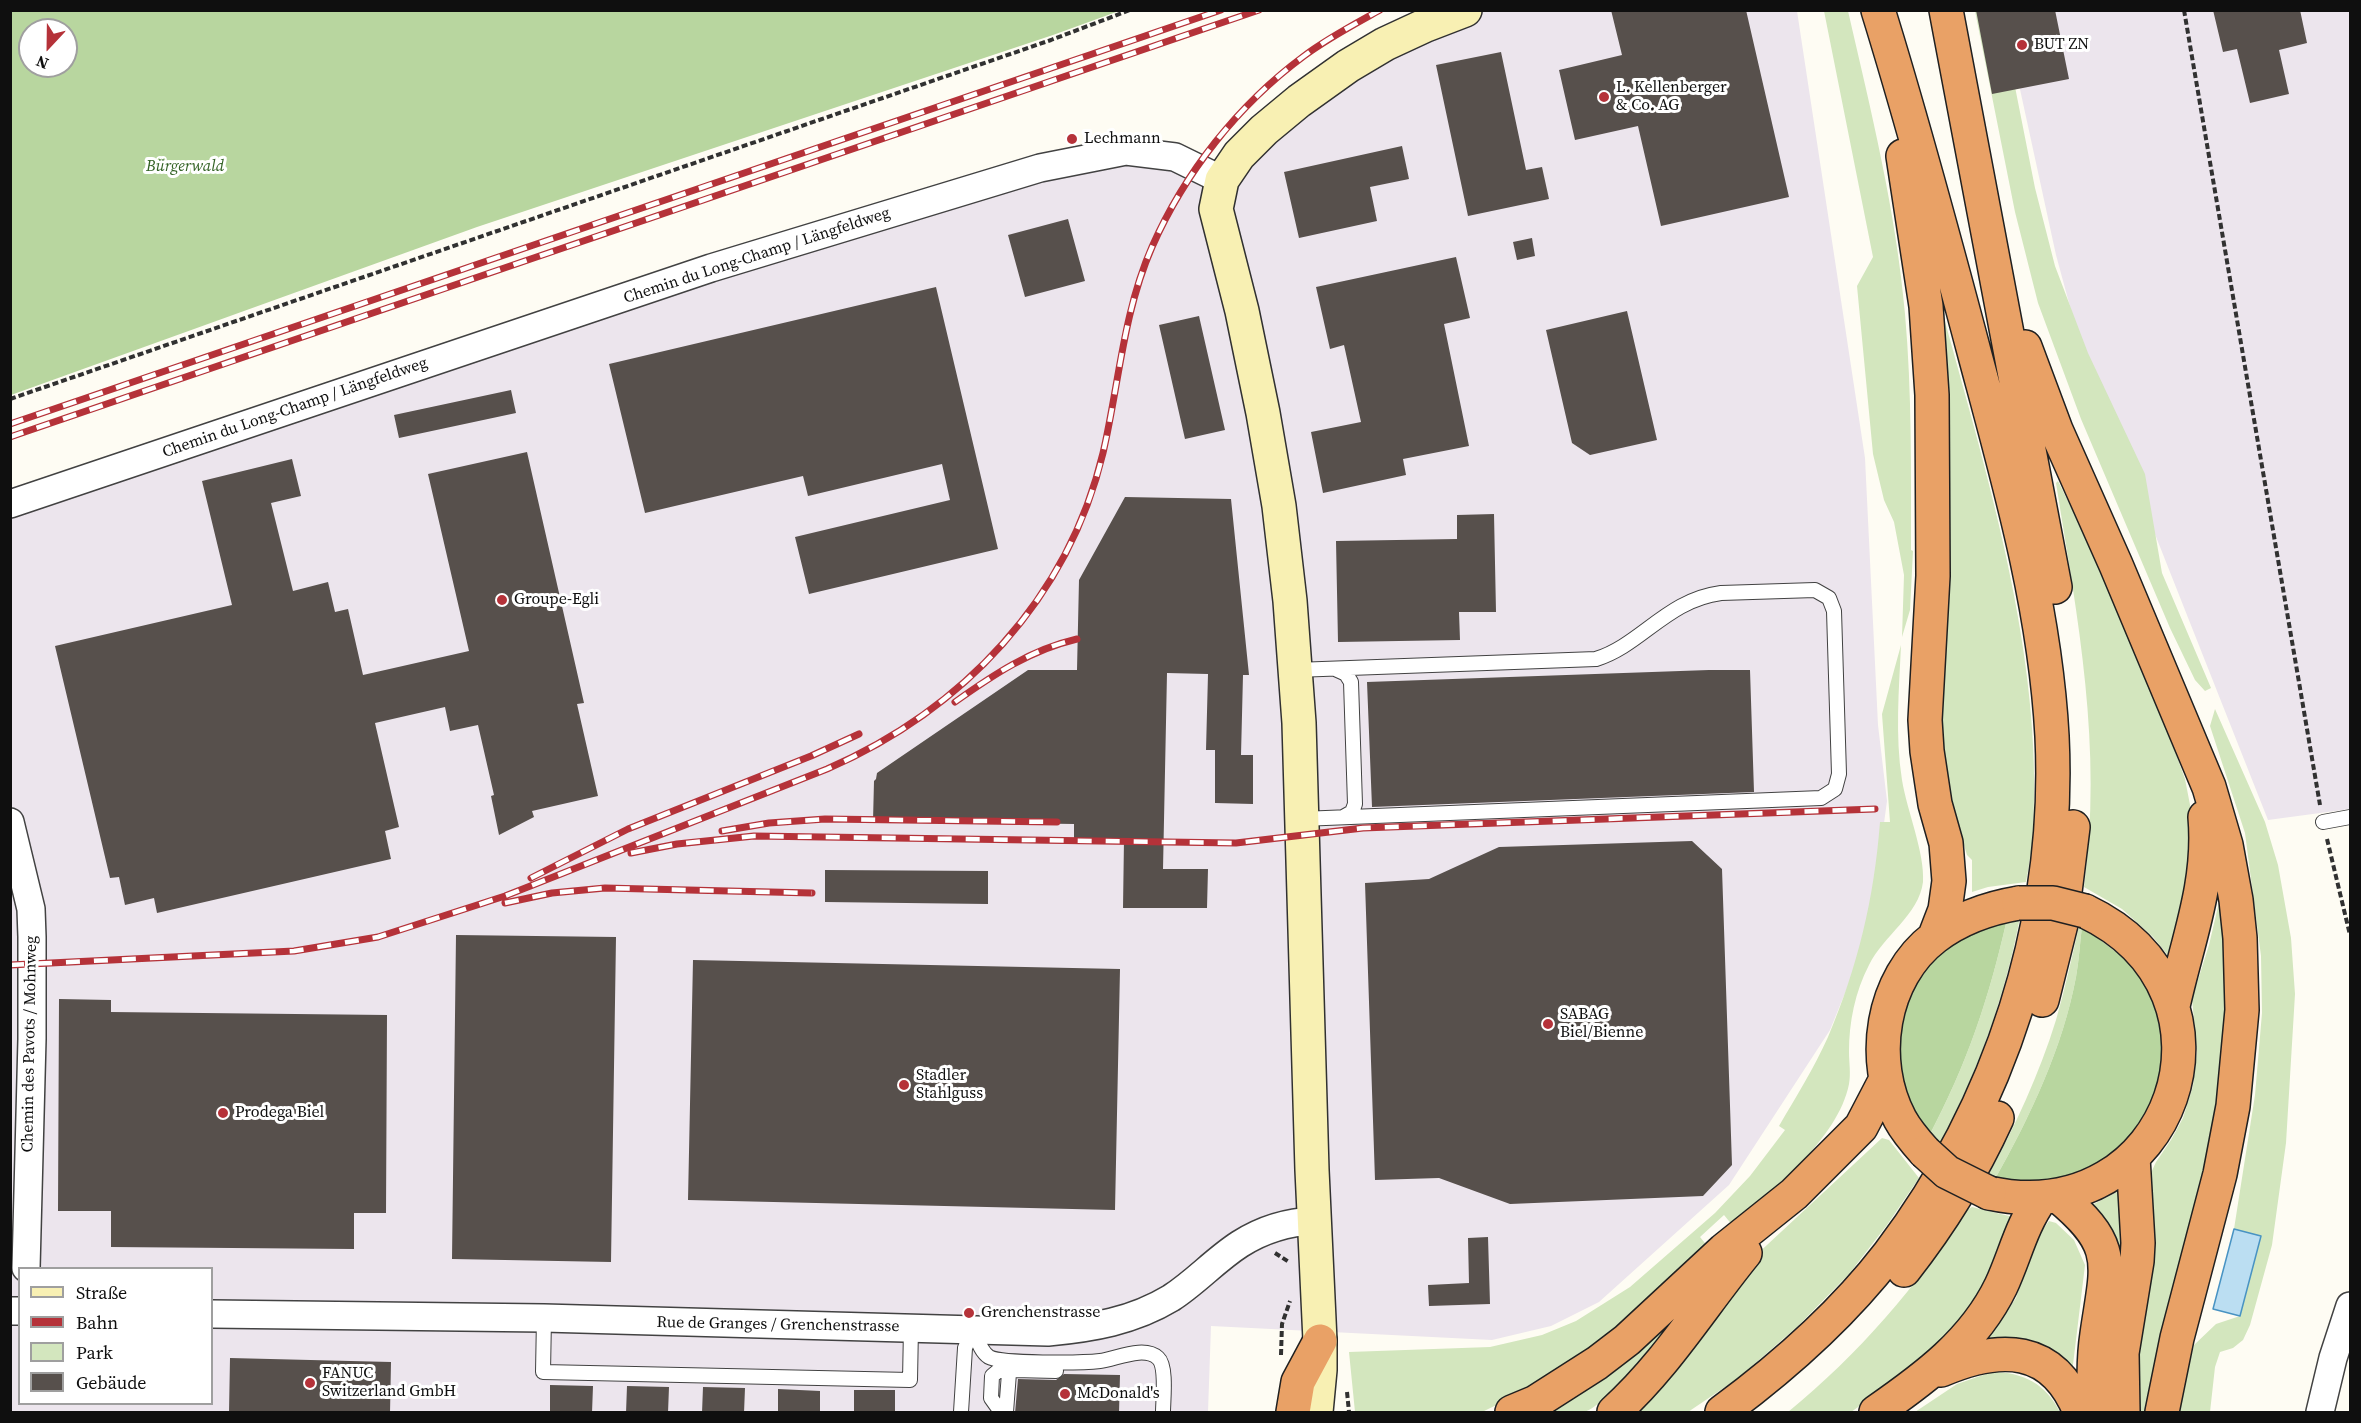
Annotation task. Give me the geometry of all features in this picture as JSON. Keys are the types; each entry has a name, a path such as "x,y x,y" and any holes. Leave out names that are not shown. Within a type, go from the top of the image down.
{"highway":[{"path":"1878,10 1919,255 1926,306 1932,395 1933,576 1925,720 1935,804 1946,843 1949,881 1945,910 1935,936"},
{"path":"1722,1413 1804,1346 1857,1292 1888,1255 1943,1172 1980,1102 2009,1033 2033,946 2049,850 2052,813 2052,736 2048,689 2035,600 2009,484 1942,229 1878,10"},
{"path":"1760,1413 1812,1368 1870,1309 1918,1251 1951,1204 1986,1142 2020,1067 2037,1019 2061,924 2071,860 2075,805 2074,736 2070,689 2056,595 1983,195 1946,10"},
{"path":"1983,195 2002,272 2034,376 2183,721 2219,816 2232,873 2240,938 2242,1010 2237,1078 2227,1142 2209,1221 2177,1338 2162,1413"},
{"path":"2173,1006 2201,899 2207,847 2201,789 2183,721"},
{"path":"2019,903 2053,903 2085,911 2116,928 2146,956 2158,973 2173,1006 2180,1048 2176,1082 2164,1115 2146,1143 2133,1157 2102,1179 2049,1197 2015,1198 1989,1193 1947,1172 1925,1152 1901,1120 1886,1081 1883,1047 1894,992 1912,961 1935,936 1979,912 2019,903"},
{"path":"1512,1413 1536,1402 1597,1363 1627,1340 1724,1250 1794,1194 1862,1127 1886,1081"},
{"path":"2123,1413 2122,1353 2138,1243 2133,1157"},
{"path":"1614,1413 1670,1354 1722,1282 1794,1194"},
{"path":"1876,1413 1928,1376 1969,1336 2002,1285 2028,1216 2049,1197"},
{"path":"2049,1197 2090,1225 2100,1243 2106,1263 2106,1279 2095,1355 2095,1413"},
{"path":"1293,1413 1299,1383 1320,1341"},
{"path":"1928,1376 1974,1357 2002,1353 2016,1355 2042,1364 2063,1381 2080,1413"}],"main road":[{"path":"1316,1413 1320,1341 1314,1221 1299,723 1295,670 1280,518 1263,413 1242,311 1216,209 1222,180 1239,155 1264,130 1299,101 1348,66 1385,44 1465,10"},
{"path":"1320,1341 1335,1413"}],"street":[{"name":"Chemin du Long-Champ / Längfeldweg","path":"10,504 711,268 1040,168 1126,151 1175,157 1222,180"},
{"name":"Chemin des Pavots / Mohnweg","path":"10,822 31,909 33,1039 26,1267"},
{"name":"Rue de Granges / Grenchenstrasse","path":"213,1314 544,1318 1048,1332 1099,1326 1146,1311 1188,1287 1239,1244 1292,1222 1314,1221"},
{"path":"2320,1413 2333,1358 2350,1306"}],"lane":[{"path":"1295,670 1596,658 1612,652 1685,604 1707,594 1721,592 1815,590 1828,598 1834,611 1839,774 1835,789 1821,798 1301,819"},
{"path":"1333,669 1346,674 1351,682 1355,804 1352,812 1343,817"},
{"path":"2323,822 2350,817"},
{"path":"544,1318 543,1372 910,1380 910,1329"},
{"path":"973,1329 983,1352 998,1360 1099,1361"},
{"path":"961,1413 965,1348 973,1329"},
{"path":"1001,1413 991,1398 992,1376 998,1371 1068,1370 1139,1353 1152,1354 1158,1358 1163,1367 1163,1413"},
{"path":"1006,1413 1008,1374 1014,1370"}],"path":[{"path":"10,399 1051,40 1130,10"},
{"path":"2184,10 2323,822 2350,935"},
{"path":"1261,1234 1265,1251 1280,1254 1291,1267"},
{"path":"1281,1359 1282,1324 1292,1293"}],"shaded area":[{"path":"1465,11 1797,11 1865,458 1878,725 1887,801 1869,934 1830,1030 1729,1185 1599,1302 1551,1326 1492,1340 1211,1326 1208,1412 11,1412 10,504 1126,151 1222,180 1239,155"},
{"path":"2003,11 2350,11 2350,809 2268,820 2081,347 2056,255"}],"green space":[{"name":"Bürgerwald","path":"10,11 1119,11 1053,35 477,227 11,395"},
{"path":"1824,11 1848,11 1882,161 1901,276 1909,373 1911,550 1913,551 1910,610 1902,637 1904,575 1894,522 1884,500 1873,454 1857,286 1873,257"},
{"path":"1975,11 2000,11 2035,188 2055,266 2088,353 2145,474 2162,573 2211,688 2205,691 2195,680 2170,628 2081,419 2038,303 2015,212"},
{"path":"1940,303 1993,498 2008,564 2021,631 2030,698 2034,765 2033,832 2026,882 1988,887 1972,892 1972,860 1967,855 1955,811 1945,767 1942,736"},
{"path":"2058,481 2095,556 2159,707 2185,779 2191,810 2195,858 2170,958 2153,937 2122,909 2084,887 2091,784 2089,734 2080,635 2056,483"},
{"path":"1901,645 1898,712 1900,763 1904,792 1919,845 1923,882 1915,905 1875,954 1860,986 1850,1030 1849,1084 1832,1124 1802,1162 1733,1226 1724,1215 1700,1237 1709,1248 1604,1340 1511,1398 1482,1412 1355,1412 1349,1352 1490,1347 1542,1335 1576,1321 1630,1287 1715,1213 1750,1176 1785,1130 1779,1126 1823,1049 1839,1011 1856,958 1869,905 1880,822 1890,822 1882,714"},
{"path":"2215,709 2265,822 2278,865 2291,938 2295,994 2286,1143 2272,1245 2250,1325 2243,1340 2233,1348 2220,1352 2215,1367 2210,1412 2178,1412 2194,1345 2216,1324 2240,1316 2260,1236 2234,1229 2255,1095 2262,1013 2261,956 2245,833 2210,726"},
{"path":"2220,898 2229,933 2224,1089 2154,1412 2139,1412 2137,1360 2153,1251 2150,1175 2183,1118 2193,1086 2197,1052 2192,999 2209,945"},
{"path":"2020,917 1998,1006 1966,1091 1939,1146 1929,1136 1955,1083 1976,1031 1993,977 2007,919"},
{"path":"2007,919 1993,977 1976,1030 1955,1083 1929,1136 1909,1100 1900,1069 1900,1031 1904,1012 1920,977 1944,949 1966,936"},
{"path":"2079,926 2082,926 2077,971 2063,1029 2033,1106 1995,1179 1988,1176 2026,1100 2056,1020"},
{"path":"2082,926 2138,969 2163,1019 2164,1075 2144,1122 2102,1163 2051,1182 1995,1179 2033,1106 2063,1029 2076,977"},
{"path":"1882,1138 1889,1140 1919,1178 1887,1225 1849,1274 1798,1326 1737,1379 1688,1412 1625,1412 1753,1258"},
{"path":"2121,1190 2126,1191 2116,1329 2092,1205"},
{"path":"1972,1207 2013,1217 1997,1274 1935,1353 1851,1412 1788,1412 1863,1343 1907,1292 1967,1210"},
{"path":"2049,1221 2056,1223 2074,1240 2085,1265 2072,1373 1986,1341 2016,1298 2035,1240"},
{"path":"1678,1315 1634,1369 1594,1407 1574,1414 1541,1412"},
{"path":"1992,1372 2014,1374 2032,1381 2048,1394 2060,1412 1915,1412 1957,1384"}],"water":[{"path":"2234,1229 2261,1236 2240,1316 2213,1309"}],"building":[{"path":"1611,10 1746,10 1789,197 1661,226 1638,126 1575,140 1559,70 1622,55"},
{"name":"BUT ZN","path":"1976,10 2055,10 2069,79 1992,94"},
{"path":"2213,10 2300,10 2307,43 2279,50 2289,94 2250,103 2237,49 2223,52"},
{"path":"1501,52 1526,170 1542,167 1549,199 1468,216 1436,65"},
{"path":"1402,146 1409,179 1370,187 1377,221 1299,238 1284,172"},
{"path":"1068,219 1085,281 1025,297 1008,235"},
{"path":"1532,238 1535,256 1517,260 1513,242"},
{"path":"1456,257 1470,318 1444,324 1469,446 1403,459 1406,475 1323,493 1311,432 1361,422 1344,345 1330,349 1316,287"},
{"path":"936,287 998,549 809,594 795,537 950,500 942,464 808,496 803,476 645,513 609,364"},
{"path":"1627,311 1657,440 1590,455 1572,443 1546,330"},
{"path":"1199,316 1225,430 1185,439 1159,325"},
{"path":"511,390 516,413 399,438 394,415"},
{"path":"527,452 584,703 577,704 598,796 532,811 534,817 499,835 491,796 494,795 478,725 450,731 445,707 375,723 399,827 385,831 391,859 157,913 154,898 125,905 119,877 110,878 55,646 232,605 202,481 292,459 301,496 271,503 293,591 328,582 335,612 348,609 363,675 469,651 428,474"},
{"path":"1125,497 1231,499 1249,675 1243,675 1241,755 1253,755 1253,804 1215,803 1215,750 1206,750 1208,674 1167,673 1163,869 1208,869 1207,908 1123,908 1124,839 1074,838 1074,824 873,821 874,781 877,773 1028,670 1077,670 1079,580"},
{"path":"1494,514 1496,612 1459,612 1460,640 1338,642 1336,541 1457,539 1457,515"},
{"path":"1750,670 1754,792 1372,807 1367,682"},
{"name":"SABAG Biel/Bienne","path":"1692,841 1722,869 1732,1165 1703,1196 1510,1204 1439,1178 1375,1180 1365,883 1429,879 1499,847"},
{"path":"825,870 988,871 988,904 825,902"},
{"path":"456,935 616,937 611,1262 452,1259"},
{"name":"Stadler Stahlguss","path":"693,960 1120,969 1115,1210 688,1200"},
{"name":"Prodega Biel","path":"59,999 111,1000 111,1012 387,1015 386,1213 354,1213 354,1249 111,1247 111,1211 58,1211"},
{"path":"1488,1237 1490,1304 1429,1306 1428,1285 1469,1283 1468,1238"},
{"name":"FANUC Switzerland GmbH","path":"230,1358 391,1362 390,1413 229,1413"},
{"name":"McDonald's","path":"1064,1374 1120,1375 1119,1413 1015,1413 1018,1379 1056,1380"},
{"path":"550,1385 593,1386 592,1413 550,1413"},
{"path":"627,1386 669,1387 668,1413 626,1413"},
{"path":"703,1387 745,1388 744,1413 702,1413"},
{"path":"778,1389 820,1391 820,1413 778,1413"},
{"path":"854,1390 895,1390 895,1413 854,1413"}],"railway":[{"path":"10,424 1221,10"},
{"path":"10,437 1259,10"},
{"path":"10,965 294,951 378,937 505,896 827,769 876,744 923,715 965,682 1003,644 1036,602 1064,556 1087,506 1103,453 1134,297 1152,247 1180,192 1236,118 1280,75 1313,49 1380,10"},
{"path":"955,702 998,673 1028,657 1077,639"},
{"path":"531,878 628,829 811,756 859,734"},
{"path":"631,853 677,844 754,836 1236,843 1363,828 1875,809"},
{"path":"722,831 769,823 825,819 1057,822"},
{"path":"505,903 552,893 605,888 812,893"}],"place":[{"name":"BUT ZN","path":"2022,45"},
{"name":"L. Kellenberger & Co. AG","path":"1604,97"},
{"name":"Lechmann","path":"1072,139"},
{"name":"Groupe-Egli","path":"502,600"},
{"name":"SABAG Biel/Bienne","path":"1548,1024"},
{"name":"Stadler Stahlguss","path":"904,1085"},
{"name":"Prodega Biel","path":"223,1113"},
{"name":"Grenchenstrasse","path":"969,1313"},
{"name":"FANUC Switzerland GmbH","path":"310,1383"},
{"name":"McDonald's","path":"1065,1394"}]}
